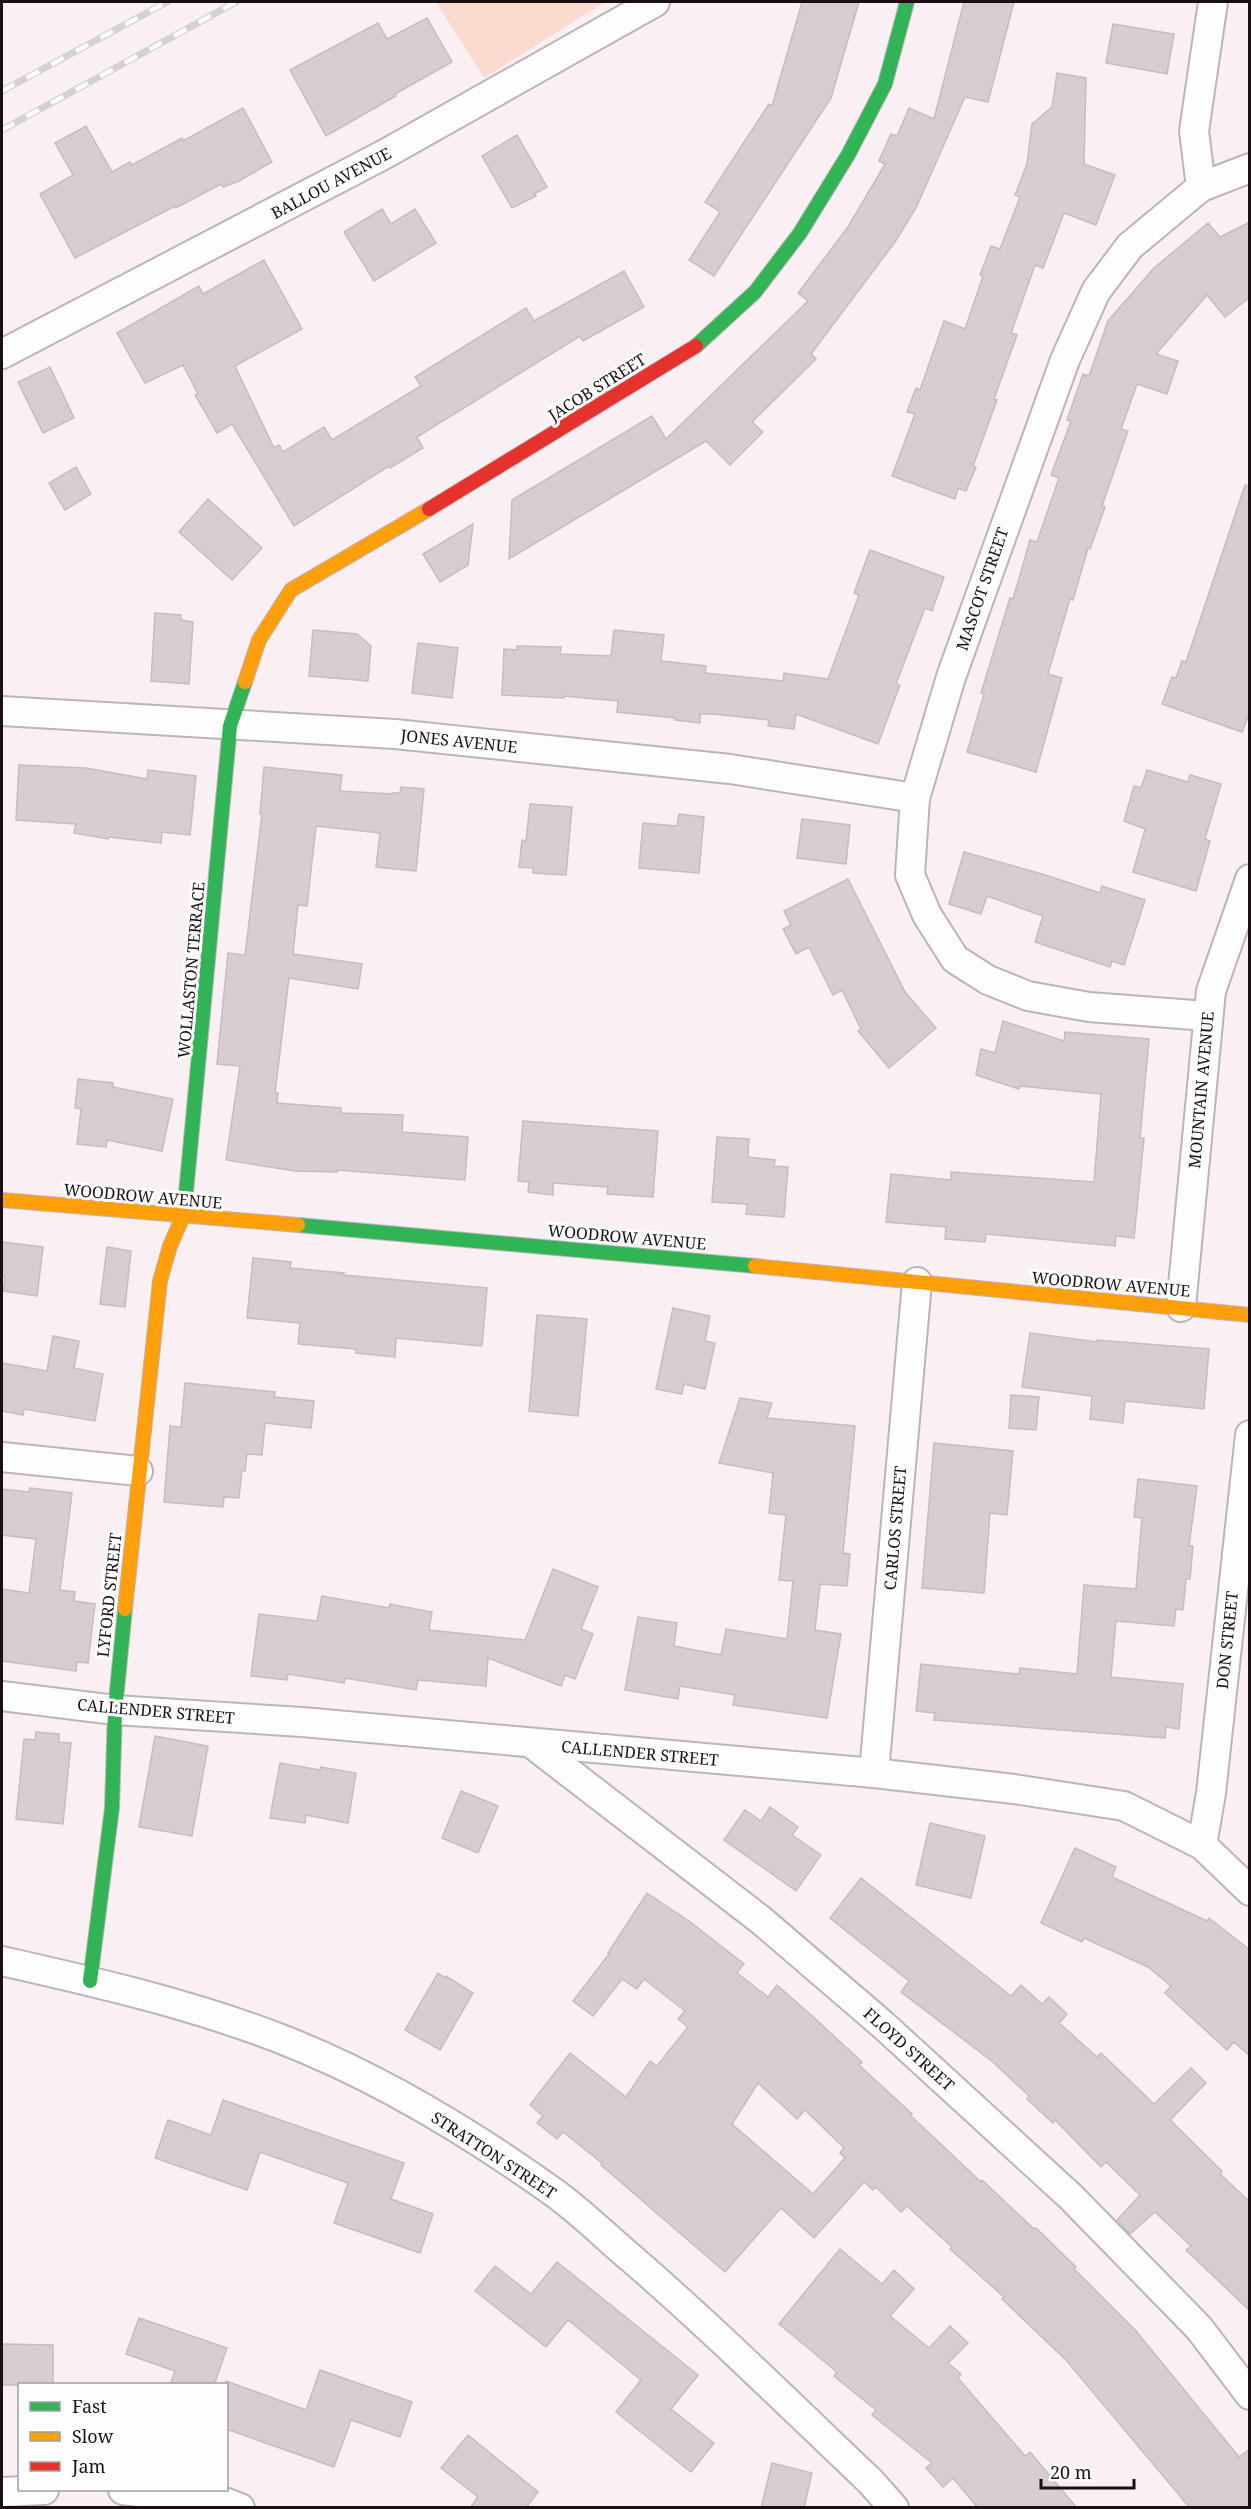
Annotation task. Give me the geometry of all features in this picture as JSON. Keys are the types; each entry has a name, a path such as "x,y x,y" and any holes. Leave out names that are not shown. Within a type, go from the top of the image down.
{"street":[{"name":"BALLOU AVENUE","path":"2,354 385,154 655,2"},
{"name":"JACOB STREET","path":"230,726 259,640 291,590 483,477 699,344 755,292 800,233 848,155 885,84 907,2"},
{"path":"1201,187 1194,131 1213,2"},
{"name":"MASCOT STREET","path":"1207,1016 1089,1007 1028,996 988,980 955,959 927,915 910,875 915,798 951,677 1037,433 1065,360 1096,291 1130,246 1201,187 1250,168"},
{"name":"JONES AVENUE","path":"2,711 395,734 730,769 915,798"},
{"name":"WOLLASTON TERRACE","path":"184,1216 230,726"},
{"name":"MOUNTAIN AVENUE","path":"1181,1307 1210,991 1250,879"},
{"name":"WOODROW AVENUE","path":"2,1200 577,1249 1250,1315"},
{"name":"LYFORD STREET","path":"90,1981 112,1808 115,1710 138,1471 160,1281 170,1246 184,1216"},
{"name":"CARLOS STREET","path":"874,1773 917,1282"},
{"name":"DON STREET","path":"1202,1845 1211,1793 1250,1435"},
{"path":"2,1457 138,1471"},
{"name":"CALLENDER STREET","path":"2,1696 115,1710 302,1722 874,1773 1014,1789 1124,1806 1202,1845 1250,1892"},
{"name":"FLOYD STREET","path":"531,1743 762,1922 899,2040 1071,2197 1199,2328 1250,2395"},
{"name":"STRATTON STREET","path":"2,1961 90,1981 236,2022 284,2040 369,2079 456,2127 558,2196 670,2292 870,2481 894,2508"},
{"path":"2,2492 23,2491"},
{"path":"131,2491 226,2503 240,2508"}],"shaded area":[{"path":"436,2 605,2 484,78"}],"building":[{"path":"802,2 859,2 831,98 714,276 689,260 720,212 705,202 769,104 772,106"},
{"path":"964,2 1014,2 988,102 965,97 916,208 895,242 811,354 816,359 752,422 763,432 730,465 706,441 509,559 512,500 652,416 666,439 808,301 798,293 848,227 885,164 879,161 891,134 897,136 909,108 934,119"},
{"path":"427,18 452,62 326,136 290,70 378,23 387,39"},
{"path":"1113,24 1174,34 1167,74 1106,63"},
{"path":"1057,73 1086,78 1084,164 1115,175 1096,225 1064,213 1043,268 1035,265 1011,333 1017,335 973,466 976,467 966,491 958,488 955,499 892,476 915,414 907,412 916,388 920,390 944,321 965,329 983,276 980,275 991,246 1000,249 1020,197 1015,195 1027,164 1032,124 1052,107"},
{"path":"243,108 272,162 239,181 223,187 221,184 176,208 175,206 75,258 40,194 73,175 55,143 86,126 112,172 130,162 132,165 182,138 183,141"},
{"path":"517,135 547,187 534,194 536,196 512,208 482,156"},
{"path":"382,209 391,224 415,209 436,243 374,281 344,232"},
{"path":"1250,222 1250,297 1225,317 1207,295 1156,354 1178,361 1167,394 1137,384 1121,429 1128,431 1102,506 1105,507 1090,549 1088,548 1073,600 1070,599 1048,674 1062,678 1036,772 967,752 984,694 981,693 1010,598 1013,599 1030,540 1037,542 1059,478 1051,475 1071,421 1067,420 1083,374 1089,376 1108,321 1154,268 1208,223 1220,237"},
{"path":"264,260 302,329 235,366 274,448 279,445 283,452 324,427 332,440 421,386 415,377 526,308 534,321 624,271 644,307 583,341 580,336 417,437 423,448 390,468 389,466 294,526 232,424 217,433 195,395 198,394 183,365 145,383 117,333 199,286 203,294"},
{"path":"50,367 74,418 43,433 18,382"},
{"path":"76,467 91,494 65,510 49,483"},
{"path":"1245,485 1250,486 1250,711 1242,732 1162,704 1172,677 1176,678 1182,661 1186,662"},
{"path":"208,499 262,548 232,580 179,532"},
{"path":"473,524 468,565 440,582 423,554"},
{"path":"870,550 944,577 932,611 925,608 896,684 900,685 878,744 796,714 794,729 768,726 769,720 714,714 700,714 700,723 617,712 618,701 564,696 564,698 502,695 504,649 517,650 517,646 561,647 560,654 611,656 614,630 664,635 661,661 706,666 705,673 783,681 784,673 828,679 859,595 854,593"},
{"path":"155,613 181,615 181,620 193,622 189,684 151,681"},
{"path":"313,630 357,634 371,646 368,681 309,676"},
{"path":"418,643 458,648 452,698 412,693"},
{"path":"19,765 86,768 147,779 148,770 196,776 190,835 162,832 161,843 109,837 108,839 74,833 76,824 16,820"},
{"path":"264,767 342,775 340,791 392,794 400,793 401,787 424,789 416,871 376,867 380,833 316,826 307,906 298,905 293,954 362,964 358,989 289,978 275,1093 278,1093 277,1103 341,1108 341,1113 403,1115 402,1132 468,1137 465,1180 337,1170 337,1172 295,1171 226,1160 240,1066 217,1064 228,953 245,955 262,814 260,814"},
{"path":"1147,770 1188,782 1190,775 1221,784 1205,839 1210,841 1196,891 1133,872 1145,829 1124,821 1134,786 1141,788"},
{"path":"530,804 572,807 566,875 533,873 533,868 519,867 522,840 526,841"},
{"path":"679,814 704,817 699,873 639,868 643,823 677,826"},
{"path":"802,819 850,825 846,864 797,858"},
{"path":"964,852 1100,893 1102,886 1145,900 1124,965 1112,961 1110,967 1035,942 1043,916 987,896 981,914 949,904"},
{"path":"848,879 905,992 936,1028 889,1068 858,1031 861,1029 842,990 833,995 809,947 796,954 783,929 791,925 784,911"},
{"path":"1003,1021 1064,1041 1065,1032 1149,1039 1140,1138 1144,1138 1134,1238 1116,1236 1115,1246 986,1234 985,1242 945,1239 946,1227 886,1222 891,1174 951,1180 951,1172 1094,1182 1101,1094 1020,1086 1019,1089 976,1075 981,1049 995,1053"},
{"path":"78,1079 113,1083 113,1087 173,1099 162,1151 107,1140 106,1147 77,1144 81,1109 75,1108"},
{"path":"523,1121 658,1131 653,1197 607,1194 608,1187 553,1183 553,1195 528,1192 529,1182 518,1181"},
{"path":"717,1137 749,1139 748,1157 775,1160 774,1166 788,1167 784,1217 746,1214 747,1204 712,1202"},
{"path":"2,1242 43,1247 37,1296 3,1291 5,1277 2,1276"},
{"path":"107,1247 131,1251 125,1307 100,1304"},
{"path":"253,1258 291,1262 290,1268 344,1273 343,1275 487,1288 482,1346 396,1338 395,1357 356,1353 356,1349 298,1344 300,1323 247,1318"},
{"path":"673,1308 710,1316 705,1341 715,1343 705,1389 684,1384 682,1394 656,1389"},
{"path":"537,1315 587,1319 578,1416 529,1411"},
{"path":"1030,1333 1097,1342 1097,1340 1209,1349 1204,1409 1125,1401 1123,1423 1090,1419 1092,1396 1022,1387"},
{"path":"53,1336 79,1341 74,1368 103,1374 95,1421 24,1409 23,1415 2,1411 2,1363 47,1371"},
{"path":"185,1383 275,1392 274,1397 314,1401 311,1428 265,1423 262,1455 247,1454 245,1471 242,1470 239,1498 224,1497 223,1507 164,1502 170,1426 181,1427"},
{"path":"1011,1395 1039,1397 1036,1430 1009,1428"},
{"path":"740,1398 772,1403 767,1418 855,1426 843,1553 850,1554 847,1586 820,1584 815,1630 841,1634 827,1718 733,1705 735,1695 680,1686 678,1699 625,1690 638,1617 677,1623 674,1646 721,1655 726,1629 787,1639 793,1581 779,1580 786,1515 769,1513 773,1473 719,1463"},
{"path":"934,1443 1013,1451 1007,1515 990,1513 984,1593 922,1588"},
{"path":"1138,1479 1197,1486 1189,1546 1193,1546 1190,1579 1186,1579 1183,1610 1176,1609 1174,1626 1116,1621 1111,1677 1183,1684 1179,1729 1166,1727 1165,1738 934,1720 935,1713 916,1711 921,1664 1019,1674 1020,1668 1077,1674 1084,1585 1136,1589 1142,1518 1134,1517"},
{"path":"30,1488 72,1493 60,1590 75,1592 74,1601 95,1604 88,1663 77,1662 76,1671 2,1661 2,1589 29,1593 36,1539 2,1535 2,1489 29,1492"},
{"path":"553,1569 598,1587 581,1629 593,1634 575,1679 565,1675 561,1686 488,1658 486,1686 418,1680 416,1690 345,1678 344,1683 288,1674 287,1680 251,1676 259,1614 317,1621 322,1596 389,1608 390,1604 432,1612 429,1630 525,1640"},
{"path":"36,1732 59,1734 59,1742 71,1743 63,1824 16,1819 24,1739 35,1740"},
{"path":"155,1736 208,1746 192,1836 139,1827"},
{"path":"280,1763 356,1773 348,1823 306,1815 305,1823 270,1818"},
{"path":"461,1791 498,1806 478,1853 442,1838"},
{"path":"770,1807 798,1827 792,1835 821,1855 796,1891 724,1840 745,1810 761,1821"},
{"path":"930,1823 985,1836 971,1898 916,1885"},
{"path":"1075,1848 1116,1867 1112,1877 1207,1921 1209,1918 1250,1950 1250,2056 1234,2042 1227,2050 1165,1993 1171,1986 1148,1967 1084,1938 1082,1942 1041,1923"},
{"path":"861,1878 1011,1996 1021,1985 1042,2004 1049,1997 1067,2014 1059,2023 1097,2057 1101,2053 1154,2104 1191,2068 1206,2083 1170,2120 1222,2171 1220,2174 1250,2202 1250,2311 1186,2250 1191,2246 1155,2212 1130,2234 1117,2220 1140,2195 1106,2162 1101,2167 1055,2120 1053,2123 1027,2099 1029,2096 993,2062 901,1992 909,1981 830,1918"},
{"path":"647,1893 689,1921 744,1964 737,1973 768,1997 777,1985 862,2062 859,2065 912,2114 911,2116 1076,2267 1074,2269 1136,2331 1239,2457 1250,2449 1250,2508 1190,2508 1066,2360 1002,2299 1004,2297 950,2249 952,2247 907,2206 901,2212 876,2187 873,2190 864,2182 814,2238 781,2208 725,2272 601,2165 602,2163 563,2132 557,2139 537,2123 543,2116 530,2105 570,2053 626,2097 650,2061 657,2066 688,2027 678,2019 685,2011 644,1979 637,1989 622,1979 593,2016 573,2001","holes":["758,2083 797,2119 805,2110 844,2148 840,2153 845,2158 813,2194 732,2124"]},
{"path":"438,1973 473,1993 440,2050 405,2030"},
{"path":"223,2100 404,2163 391,2199 433,2214 420,2253 334,2223 348,2183 260,2152 247,2190 155,2158 168,2120 211,2135"},
{"path":"840,2249 882,2284 894,2270 914,2289 890,2316 929,2348 950,2326 968,2343 948,2363 961,2374 958,2378 1025,2456 1030,2452 1077,2508 978,2508 953,2478 943,2487 926,2468 932,2463 872,2415 876,2410 834,2376 837,2372 779,2324"},
{"path":"557,2262 698,2375 671,2409 714,2443 691,2472 616,2412 641,2380 568,2320 546,2347 475,2291 495,2266 531,2294"},
{"path":"139,2318 227,2348 215,2383 171,2383 175,2371 126,2354"},
{"path":"2,2344 53,2345 53,2383 2,2385"},
{"path":"320,2370 412,2402 400,2437 351,2420 334,2467 228,2430 228,2383 226,2381 306,2410"},
{"path":"468,2435 538,2492 526,2508 470,2508 478,2497 441,2468"},
{"path":"772,2463 812,2473 804,2508 761,2508"}],"railway":[{"path":"2,91 167,2"},
{"path":"2,130 236,2"}],"traffic: fast":[{"path":"696,346 755,292 800,233 848,155 885,84 907,2"},
{"path":"184,1214 230,726 245,682"},
{"path":"298,1225 755,1266"},
{"path":"90,1981 112,1808 115,1710 125,1609"}],"traffic: slow":[{"path":"245,682 259,640 291,590 429,509"},
{"path":"2,1200 298,1225"},
{"path":"125,1609 160,1281 170,1246 184,1214"},
{"path":"755,1266 1250,1315"}],"traffic: jam":[{"path":"429,509 696,346"}]}
